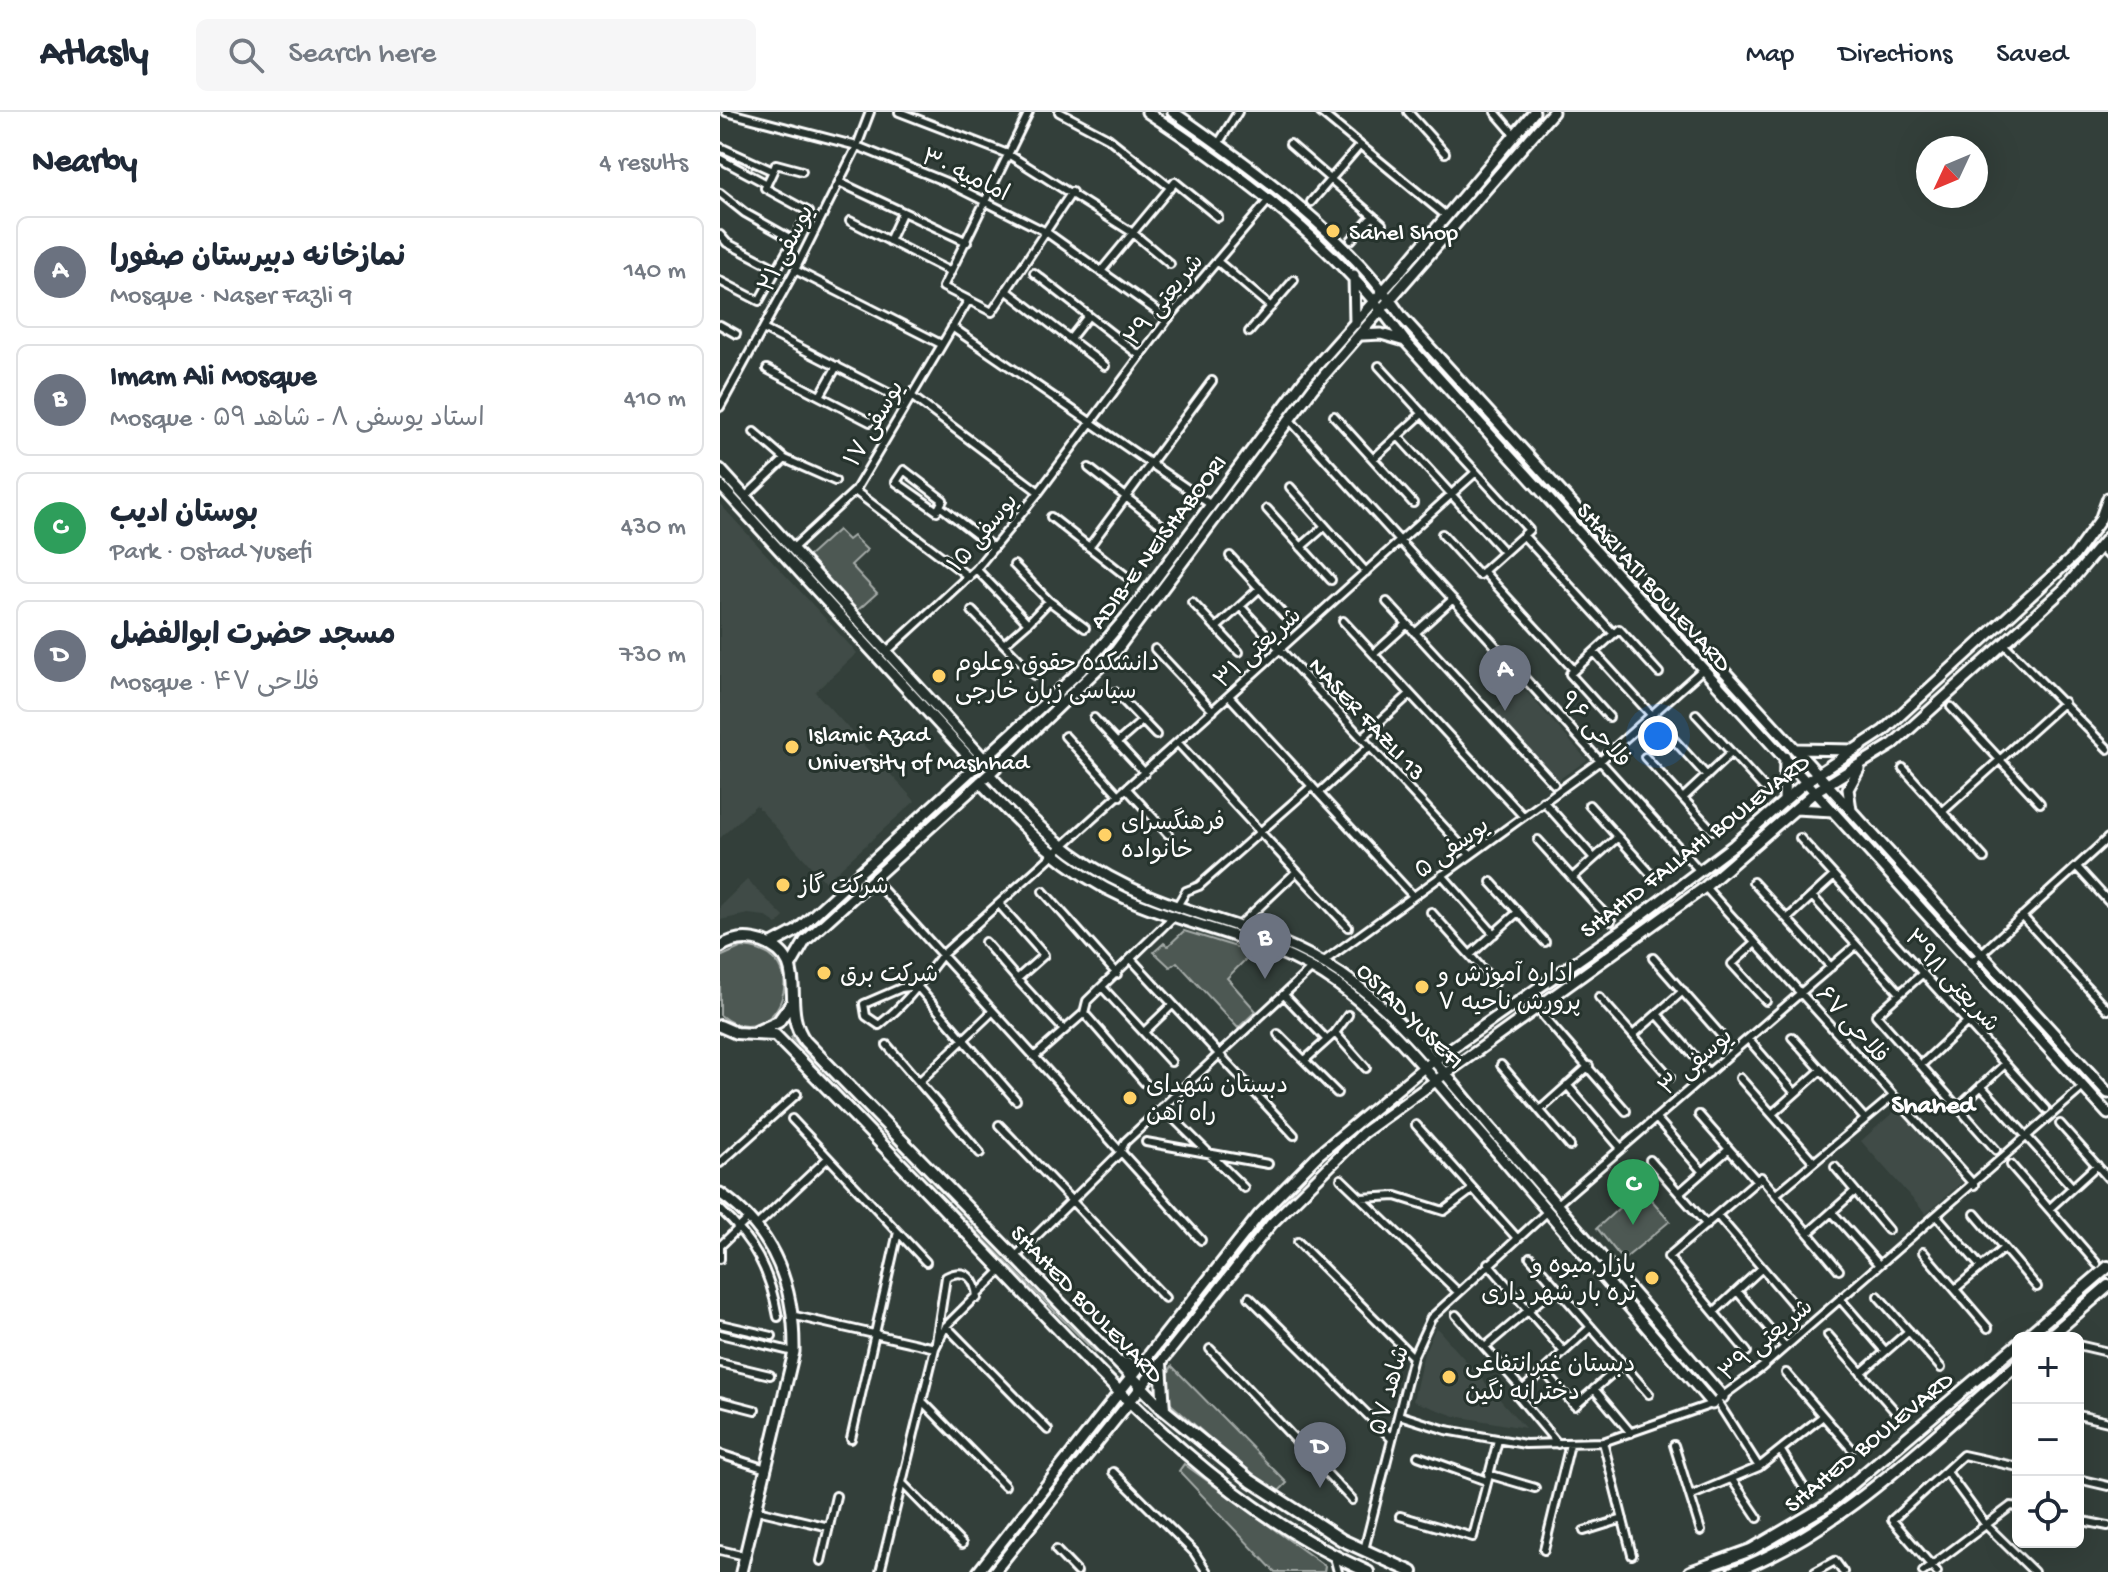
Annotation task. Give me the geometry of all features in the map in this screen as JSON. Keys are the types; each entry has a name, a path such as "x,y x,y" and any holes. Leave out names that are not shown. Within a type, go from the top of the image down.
{"main road":[{"name":"SHARI'ATI BOULEVARD","path":"1147,112 1199,146 1354,275 1405,341 2108,1114"},
{"name":"SHARI'ATI BOULEVARD","path":"1173,112 1302,211 1384,290 2108,1093"},
{"name":"ADIB-E NEISHABOORI","path":"770,945 796,931 982,764 1080,671 1134,608 1304,380 1534,112"},
{"name":"ADIB-E NEISHABOORI","path":"790,967 805,941 1089,679 1144,616 1289,419 1553,112"},
{"path":"1354,275 1355,324"},
{"path":"1362,335 1381,334 1405,341"},
{"path":"720,469 886,652 982,764"},
{"path":"720,485 982,764"},
{"name":"SHAHID FALLAHI BOULEVARD","path":"978,1572 1259,1215 1353,1123 1432,1061 1700,871 1807,781 1858,750 1909,708 2074,556 2100,520 2108,498"},
{"name":"SHAHID FALLAHI BOULEVARD","path":"994,1572 1271,1224 1363,1133 1705,887 1816,791 1868,759 1920,721 2064,589 2108,537"},
{"path":"1134,608 1144,616"},
{"path":"1909,708 1920,721"},
{"path":"1797,749 1858,750"},
{"path":"1784,802 1785,757"},
{"path":"1851,810 1848,789 1853,775 1868,759"},
{"name":"OSTAD YUSEFI","path":"989,774 1062,848 1176,911 1276,949 1312,968 1364,1006 1552,1208 1718,1401"},
{"name":"OSTAD YUSEFI","path":"980,782 1053,856 1126,898 1240,925 1281,939 1323,962 1371,998 1432,1061 1552,1208"},
{"path":"1795,809 1833,811"},
{"path":"722,943 741,939 770,945 790,967"},
{"name":"SHAHED BOULEVARD","path":"790,967 794,981 792,1003 795,1025 805,1041 1164,1410 1251,1481 1364,1550 1412,1572"},
{"path":"755,1033 778,1022 792,1003"},
{"name":"SHAHED BOULEVARD","path":"721,1028 736,1033 775,1035 1119,1392 1182,1452 1239,1497 1334,1557 1368,1572"},
{"path":"720,1193 753,1222 771,1245 786,1277 795,1316 794,1352 741,1572"},
{"path":"2031,1332 2102,1265"},
{"path":"2055,1332 2108,1286"},
{"name":"SHAHED BOULEVARD","path":"1690,1572 1751,1550 1826,1506 2012,1349"},
{"path":"1118,1362 1134,1365 1144,1360"},
{"path":"1161,1363 1164,1410"},
{"name":"SHAHED BOULEVARD","path":"1733,1572 1789,1548 1835,1518 2012,1369"},
{"path":"1748,1572 1757,1563"}],"street":[{"name":"امامیه ۳۰","path":"726,112 857,146 985,201 1046,232 1168,319"},
{"name":"یوسفی ۲۱","path":"720,407 795,270 857,146 870,112"},
{"path":"899,112 1008,154 1133,233 1170,264"},
{"path":"1029,112 943,285 990,313 1072,192"},
{"path":"1059,112 1108,138 1218,217"},
{"path":"1218,144 1238,112"},
{"path":"1320,112 1445,215"},
{"path":"1408,112 1445,153"},
{"path":"1495,112 1514,134"},
{"path":"1290,144 1382,224"},
{"path":"1311,202 1360,145"},
{"path":"720,147 773,171"},
{"path":"720,159 767,184"},
{"path":"802,171 776,164 765,188 821,218"},
{"path":"839,182 967,242"},
{"path":"1102,270 1173,185"},
{"path":"720,193 745,213 793,240"},
{"name":"شریعتی ۲۹","path":"1091,423 1139,355 1268,201"},
{"path":"720,281 759,301 809,212"},
{"path":"889,241 902,213"},
{"path":"1351,240 1373,216"},
{"path":"850,221 951,272"},
{"path":"720,235 727,243 777,269"},
{"path":"1217,261 1271,307"},
{"path":"795,270 941,344"},
{"path":"1034,273 1139,355"},
{"path":"1249,332 1294,280"},
{"path":"1006,290 1105,366"},
{"name":"یوسفی ۱۷","path":"792,549 855,491 968,301"},
{"path":"1070,339 1088,316"},
{"path":"720,325 736,334"},
{"path":"952,327 1150,466 1211,505"},
{"path":"763,329 908,398 1039,492"},
{"path":"820,396 837,366"},
{"path":"1379,366 1617,632 1659,673"},
{"path":"767,369 870,422"},
{"path":"1089,547 1212,381"},
{"path":"720,389 728,396"},
{"path":"1373,459 1423,413"},
{"path":"1334,416 1413,503"},
{"name":"فلاحی ۹۶","path":"1289,419 1700,871"},
{"name":"یوسفی ۱۵","path":"886,652 969,577 1091,423"},
{"path":"754,432 785,459 835,481"},
{"path":"1398,436 1504,552"},
{"path":"745,497 785,459"},
{"path":"1089,468 1164,527"},
{"path":"902,471 943,500 941,507 936,512 896,482 902,471"},
{"name":"شریعتی ۳۱","path":"917,986 869,1000 864,1004 866,1016 879,1025 906,1002 942,955 1476,472"},
{"path":"1290,487 1366,572"},
{"path":"855,491 969,577"},
{"path":"941,507 994,548"},
{"path":"1267,509 1331,580"},
{"path":"1051,517 1126,576"},
{"path":"1301,547 1325,526"},
{"path":"1481,573 1526,532"},
{"path":"1442,534 1572,672 1609,717"},
{"path":"2100,548 2108,556"},
{"path":"1230,556 1284,615"},
{"path":"1014,565 1049,601 1085,628"},
{"path":"976,569 1028,623"},
{"path":"1216,628 1260,588"},
{"path":"1415,633 1453,599"},
{"path":"1004,644 1049,601"},
{"path":"1192,602 1239,652"},
{"path":"1387,602 1554,784"},
{"name":"NASER FAZLI 13","path":"1240,606 1470,855"},
{"path":"972,611 1034,675"},
{"path":"1343,621 1523,816"},
{"path":"1374,654 1407,624"},
{"path":"1572,672 1617,632"},
{"path":"2004,644 2108,749"},
{"path":"1155,649 1213,711"},
{"path":"1594,652 1707,776"},
{"name":"یوسفی ۵","path":"1323,962 1600,761 1703,669"},
{"path":"1115,692 1156,735"},
{"path":"1362,738 1410,694"},
{"path":"1229,696 1413,896"},
{"path":"1942,812 2064,702"},
{"path":"1951,707 2040,803"},
{"path":"1696,714 1763,787"},
{"path":"1094,718 1145,773"},
{"path":"1117,743 1142,721"},
{"path":"1065,736 1120,796"},
{"path":"1178,743 1348,927"},
{"path":"1319,793 1370,746"},
{"path":"1683,798 1731,753"},
{"path":"1645,757 1712,830"},
{"path":"1903,768 1984,858"},
{"path":"1034,1057 1084,1013 1087,1001 1132,960 1176,911 1186,891 1199,886 1312,786"},
{"path":"1127,789 1168,834"},
{"path":"1543,801 1594,858"},
{"path":"1589,805 1650,873"},
{"path":"1572,878 1618,837"},
{"name":"شریعتی ۳۹/۱","path":"1800,838 2046,1109"},
{"path":"1971,963 2108,838"},
{"path":"1538,840 1611,921"},
{"path":"2077,867 2108,901"},
{"path":"1240,925 1296,872"},
{"path":"1442,875 1494,934"},
{"path":"1787,919 1834,876"},
{"path":"873,879 1201,1240"},
{"path":"1491,882 1545,942"},
{"path":"1753,882 1831,967"},
{"name":"فلاحی ۶۷","path":"1705,887 1974,1185"},
{"path":"1043,891 1117,974"},
{"path":"1812,896 1900,993"},
{"path":"999,904 1044,955 1017,979"},
{"path":"1431,912 1495,983"},
{"path":"1470,955 1518,912"},
{"path":"2022,916 2108,1010"},
{"path":"985,942 1064,1030"},
{"path":"1755,943 1732,964 1766,1001"},
{"name":"یوسفی ۳","path":"1517,1238 1856,945"},
{"path":"1653,958 1720,1034"},
{"path":"1132,960 1171,1006 1294,1135"},
{"path":"1016,1256 1120,1153 1125,1142 1312,968"},
{"path":"1923,973 1876,1015 1996,1150"},
{"path":"917,986 1016,1100"},
{"path":"1102,987 1171,1062"},
{"path":"1633,1035 1683,991"},
{"path":"1285,996 1327,1040"},
{"path":"1599,997 1670,1077"},
{"path":"1144,1032 1171,1006"},
{"path":"919,1082 992,1012"},
{"path":"1084,1013 1145,1083"},
{"path":"1657,1014 1709,1073"},
{"path":"1305,1060 1335,1033 1348,1015"},
{"path":"1544,1017 1626,1111"},
{"path":"1921,1065 1967,1022"},
{"path":"1335,1033 1366,1068"},
{"path":"1278,1034 1337,1093"},
{"path":"1792,1037 1865,1119"},
{"path":"1748,1039 1795,1093"},
{"path":"887,1045 980,1153"},
{"path":"1959,1107 2005,1064"},
{"path":"1501,1065 1570,1146"},
{"path":"1540,1110 1589,1066"},
{"path":"1772,1114 1821,1070"},
{"path":"1740,1078 1814,1162"},
{"path":"1567,1085 1621,1148"},
{"path":"1981,1086 2072,1187"},
{"name":"شریعتی ۳۹","path":"1399,1415 1446,1430 1498,1440 1570,1444 1603,1442 1718,1401 1974,1185 2083,1087"},
{"path":"720,1163 797,1094"},
{"path":"1776,1194 1893,1096"},
{"path":"1162,1107 1244,1188"},
{"path":"1699,1115 1776,1194 1839,1270"},
{"path":"1656,1118 1703,1172"},
{"path":"792,1119 926,1262"},
{"path":"2060,1124 2108,1178"},
{"path":"999,1125 1165,1298"},
{"path":"1416,1125 1517,1238"},
{"path":"1146,1142 1268,1164"},
{"path":"1679,1193 1729,1149"},
{"path":"720,1259 720,1246 740,1227 753,1222 828,1158"},
{"path":"1650,1160 1707,1225"},
{"path":"2011,1165 2102,1265"},
{"path":"2049,1209 2097,1165"},
{"path":"1835,1167 1888,1230"},
{"path":"1341,1179 1457,1291"},
{"path":"1747,1352 1668,1257 1759,1179"},
{"path":"1361,1198 1396,1196 1444,1211 1473,1189"},
{"path":"1808,1233 1855,1191"},
{"path":"720,1209 740,1227 760,1253 772,1283 778,1317"},
{"path":"1832,1212 1879,1265"},
{"path":"1975,1214 2037,1287"},
{"path":"1717,1215 1794,1305"},
{"path":"1937,1216 1981,1267"},
{"path":"851,1439 898,1232"},
{"name":"شاهد ۵۷","path":"1364,1550 1413,1357 1431,1318 1517,1238"},
{"path":"1298,1242 1413,1357"},
{"path":"1955,1289 2004,1248"},
{"path":"1923,1252 1988,1328"},
{"path":"1530,1257 1649,1394"},
{"path":"1488,1263 1564,1352"},
{"path":"1714,1312 1762,1268"},
{"path":"935,1348 946,1326 1002,1270"},
{"path":"880,1572 923,1402 946,1277 963,1273 971,1277 976,1283 977,1298"},
{"path":"1485,1347 1556,1287"},
{"path":"1737,1291 1785,1347"},
{"path":"1878,1296 1941,1368"},
{"path":"1249,1297 1392,1439"},
{"path":"1840,1299 1885,1351"},
{"path":"1456,1315 1523,1390"},
{"path":"795,1316 935,1348"},
{"path":"720,1324 772,1336"},
{"path":"946,1326 1048,1430"},
{"path":"1558,1444 1517,1395 1591,1327"},
{"path":"1861,1373 1909,1331"},
{"path":"720,1334 794,1352"},
{"path":"1828,1335 1894,1410"},
{"path":"2084,1346 2108,1352"},
{"path":"1210,1349 1352,1500"},
{"path":"1544,1371 1575,1406 1623,1364"},
{"path":"721,1365 770,1375"},
{"path":"1786,1373 1851,1448"},
{"path":"1594,1389 1631,1433"},
{"path":"720,1401 755,1410"},
{"path":"1718,1401 1759,1467"},
{"path":"923,1402 1005,1486"},
{"path":"1690,1496 1733,1481 1759,1467 1823,1416"},
{"path":"2084,1416 2108,1422"},
{"path":"1400,1516 1473,1537 1498,1440"},
{"path":"1603,1442 1632,1555"},
{"path":"1544,1550 1570,1444"},
{"path":"1674,1445 1701,1531"},
{"path":"1781,1451 1804,1488"},
{"path":"720,1454 767,1469"},
{"path":"1937,1572 1892,1520 1963,1455 2012,1466"},
{"path":"1418,1456 1488,1478 1535,1488"},
{"path":"1113,1472 1194,1552 1207,1572"},
{"path":"1947,1472 1985,1524 2034,1572"},
{"path":"2084,1480 2108,1486"},
{"path":"1733,1481 1758,1518"},
{"path":"903,1484 962,1544"},
{"path":"821,1561 836,1496"},
{"path":"1923,1572 1985,1524 2012,1508"},
{"path":"757,1510 829,1527"},
{"path":"1584,1531 1623,1519"},
{"path":"2084,1521 2108,1526"},
{"path":"720,1550 745,1556"},
{"path":"1056,1550 1077,1572"},
{"path":"1334,1557 1338,1572"},
{"path":"1815,1572 1835,1561 1843,1572"}],"shaded area":[{"name":"Islamic Azad University of Mashhad","path":"720,504 857,653 815,692 915,801 825,882 756,805 720,838"},
{"path":"838,530 848,540 853,536 867,550 851,565 877,593 857,611 808,557"},
{"path":"1524,689 1587,760 1555,782 1491,713"},
{"path":"747,880 784,917 777,924 765,916 748,914 720,920 720,906"},
{"path":"1184,931 1253,952 1227,978 1256,1011 1238,1028 1177,962 1170,967 1154,952 1164,943 1168,946"},
{"path":"742,947 766,953 780,966 784,983 781,1000 772,1015 758,1024 740,1025 720,1015 720,957"},
{"path":"793,1035 951,1200 947,1203 868,1122 791,1037"},
{"path":"1897,1109 1962,1182 1926,1214 1861,1141"},
{"path":"1641,1188 1670,1221 1623,1260 1597,1228"},
{"path":"956,1205 1111,1363 1091,1348 953,1208"},
{"name":"دبستان غیرانتفاعی دخترانه نگین","path":"1436,1327 1525,1428 1455,1416 1413,1401 1424,1353"},
{"path":"1172,1366 1287,1483 1275,1495 1165,1399 1162,1385"},
{"path":"1184,1464 1325,1566 1324,1572 1275,1572 1179,1471"}],"place":[{"name":"Sahel Shop","path":"1333,231"},
{"name":"دانشکده حقوق وعلوم سیاسی زبان خارجی","path":"939,676"},
{"name":"نمازخانه دبیرستان صفورا","path":"1505,711"},
{"name":"Islamic Azad University of Mashhad","path":"792,747"},
{"name":"فرهنگسرای خانواده","path":"1105,835"},
{"name":"شرکت گاز","path":"783,885"},
{"name":"شرکت برق","path":"824,973"},
{"name":"Imam Ali Mosque","path":"1265,979"},
{"name":"اداره آموزش و پرورش ناحیه ۷","path":"1422,987"},
{"name":"دبستان شهدای راه آهن","path":"1130,1098"},
{"name":"بوستان ادیب","path":"1633,1225"},
{"name":"بازار میوه و تره بار شهر داری","path":"1652,1278"},
{"name":"دبستان غیرانتفاعی دخترانه نگین","path":"1449,1377"},
{"name":"مسجد حضرت ابوالفضل","path":"1320,1488"}],"district":[{"name":"Shahed","path":"1933,1103"}]}
